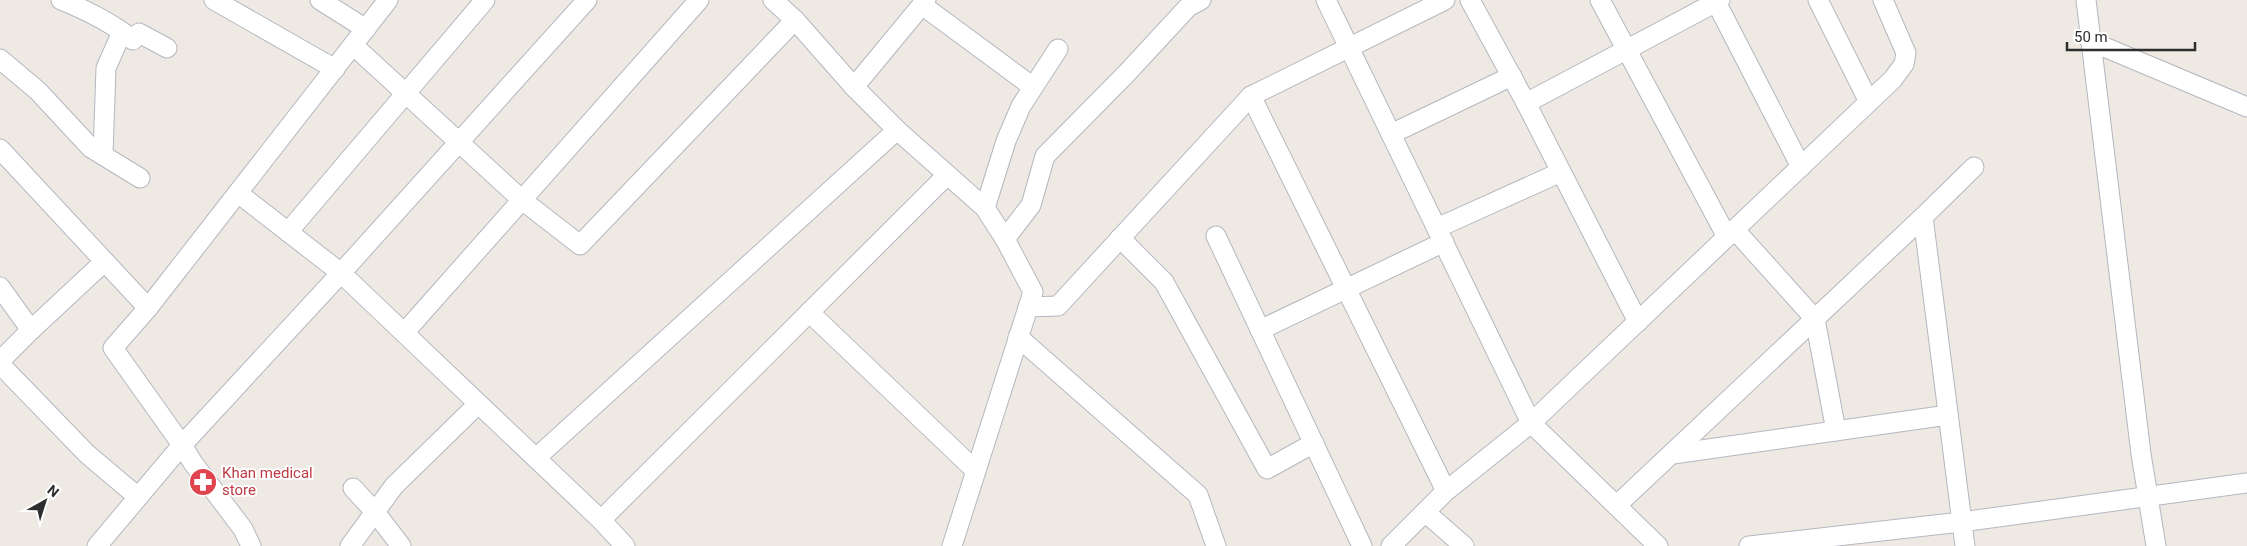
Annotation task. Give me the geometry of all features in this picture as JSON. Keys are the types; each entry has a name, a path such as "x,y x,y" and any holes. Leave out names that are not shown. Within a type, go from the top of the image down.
{"street":[{"path":"60,0 78,7 133,40 139,33 167,48"},
{"path":"214,0 335,70"},
{"path":"320,0 366,29"},
{"path":"251,546 243,529 193,463 182,444 114,348 148,308 354,46 387,0"},
{"path":"288,232 484,0"},
{"path":"97,546 182,444 587,0"},
{"path":"404,333 699,0"},
{"path":"773,0 795,20 854,87 897,130 985,208 1005,239 1033,292 952,546"},
{"path":"1005,239 1031,205 1045,156 1126,74 1188,7 1201,0"},
{"path":"1326,0 1532,423 1658,546"},
{"path":"1028,307 1058,306 1251,96 1445,0"},
{"path":"1470,0 1512,76 1638,322"},
{"path":"1600,0 1731,234 1815,320 1836,431"},
{"path":"1818,0 1869,102"},
{"path":"1391,546 1446,491 1532,423 1893,80 1904,64 1906,53 1884,0"},
{"path":"2086,0 2148,496 2156,546"},
{"path":"1526,103 1717,1 1800,167"},
{"path":"854,87 924,2 1033,88"},
{"path":"354,46 522,200 580,245 795,20"},
{"path":"103,155 106,68 122,32"},
{"path":"2090,41 2247,106"},
{"path":"985,208 1006,141 1022,106 1058,49"},
{"path":"0,59 38,91 91,148 140,178"},
{"path":"1391,134 1512,76"},
{"path":"1251,96 1446,491"},
{"path":"536,458 897,130"},
{"path":"0,149 148,308"},
{"path":"1617,505 1815,320 1974,167"},
{"path":"1260,330 1346,288 1440,235 1561,172"},
{"path":"601,520 947,175"},
{"path":"238,193 340,273 601,520 625,546"},
{"path":"1923,217 1965,546"},
{"path":"1216,236 1362,546"},
{"path":"1120,238 1164,282 1267,469 1314,444"},
{"path":"104,262 31,330 0,362 87,454 138,497"},
{"path":"0,287 31,330"},
{"path":"810,312 976,471"},
{"path":"1018,338 1198,495 1216,546"},
{"path":"350,546 394,486 478,404"},
{"path":"1673,454 1948,415"},
{"path":"1749,546 1880,539 1961,522 2247,483"},
{"path":"353,488 375,512 401,546"},
{"path":"1425,512 1464,546"}],"place":[{"name":"Khan medical store","path":"203,482"}]}
